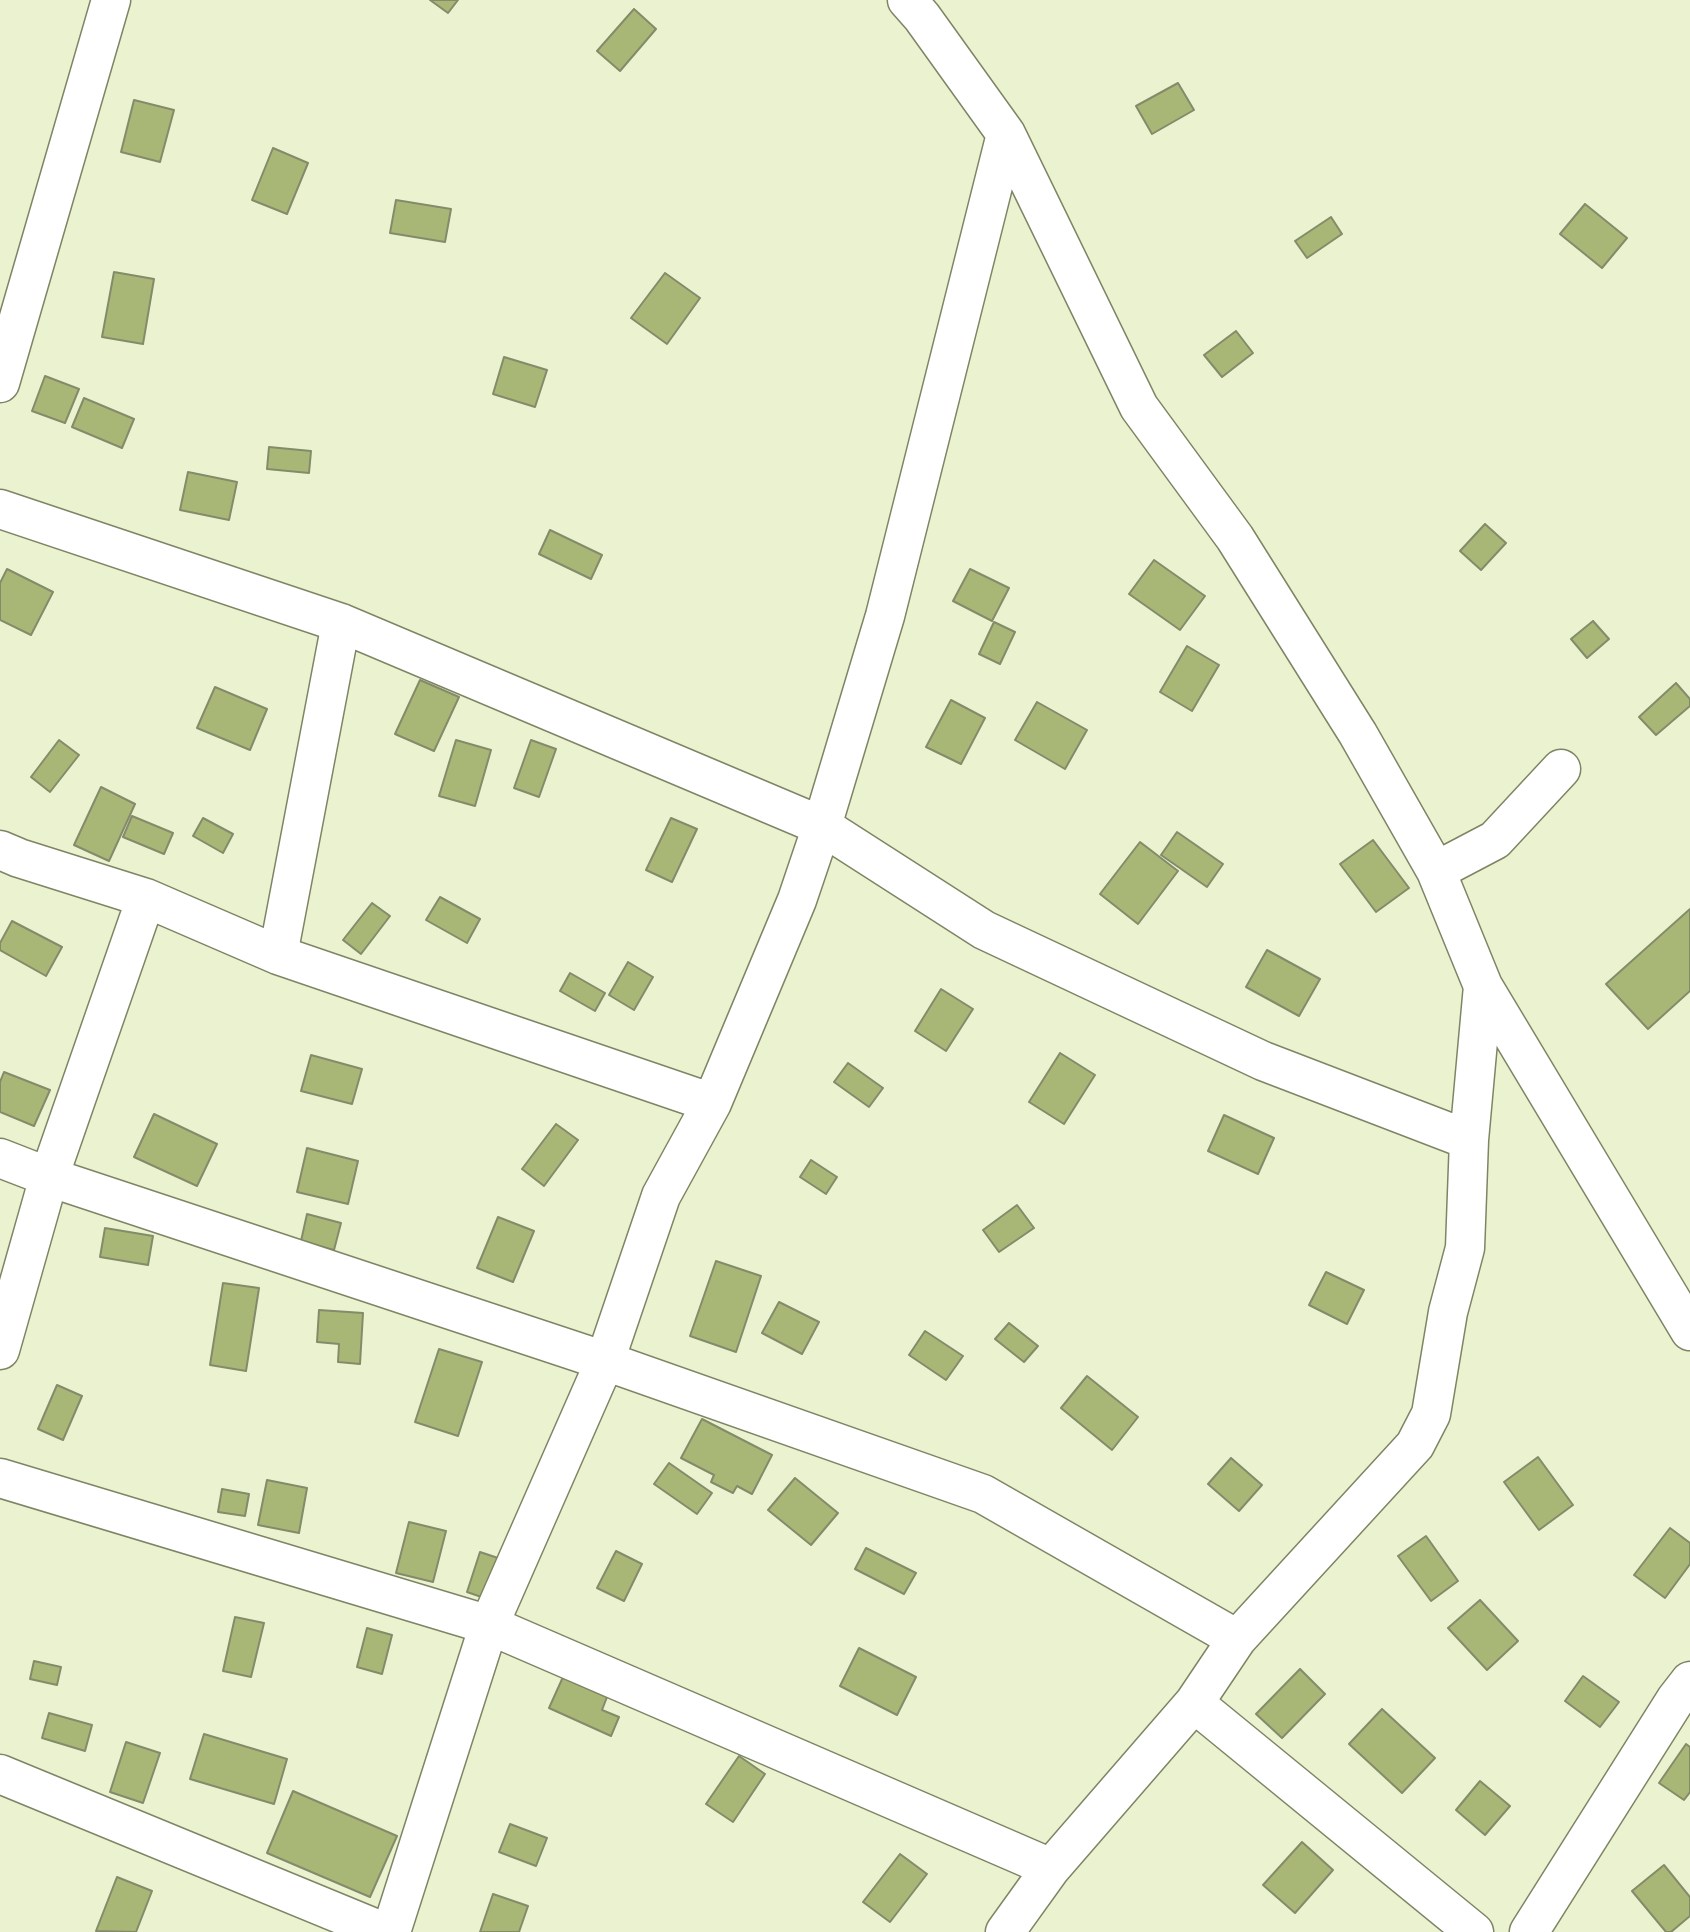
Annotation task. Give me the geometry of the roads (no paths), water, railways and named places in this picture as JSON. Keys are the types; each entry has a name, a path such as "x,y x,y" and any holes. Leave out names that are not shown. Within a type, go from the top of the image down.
{"street":[{"path":"0,383 111,0"},
{"path":"907,0 1006,134 1139,407 1235,538 1358,734 1436,871 1483,986 1690,1331"},
{"path":"391,1932 489,1625 605,1361 661,1196 712,1103 797,900 885,616 1006,134"},
{"path":"0,509 341,623 822,826 984,930 1263,1061 1469,1140"},
{"path":"278,955 341,623"},
{"path":"1436,871 1495,840 1561,769"},
{"path":"0,850 146,898 278,955 712,1103"},
{"path":"0,1350 49,1177 146,898"},
{"path":"1005,1932 1051,1868 1194,1703 1237,1639 1415,1445 1431,1414 1448,1312 1465,1248 1469,1140 1483,986"},
{"path":"0,1158 49,1177 605,1361 983,1494 1237,1639"},
{"path":"0,1478 489,1625 1051,1868"},
{"path":"1529,1932 1690,1681"},
{"path":"1194,1703 1474,1932"},
{"path":"0,1774 384,1932"}]}
